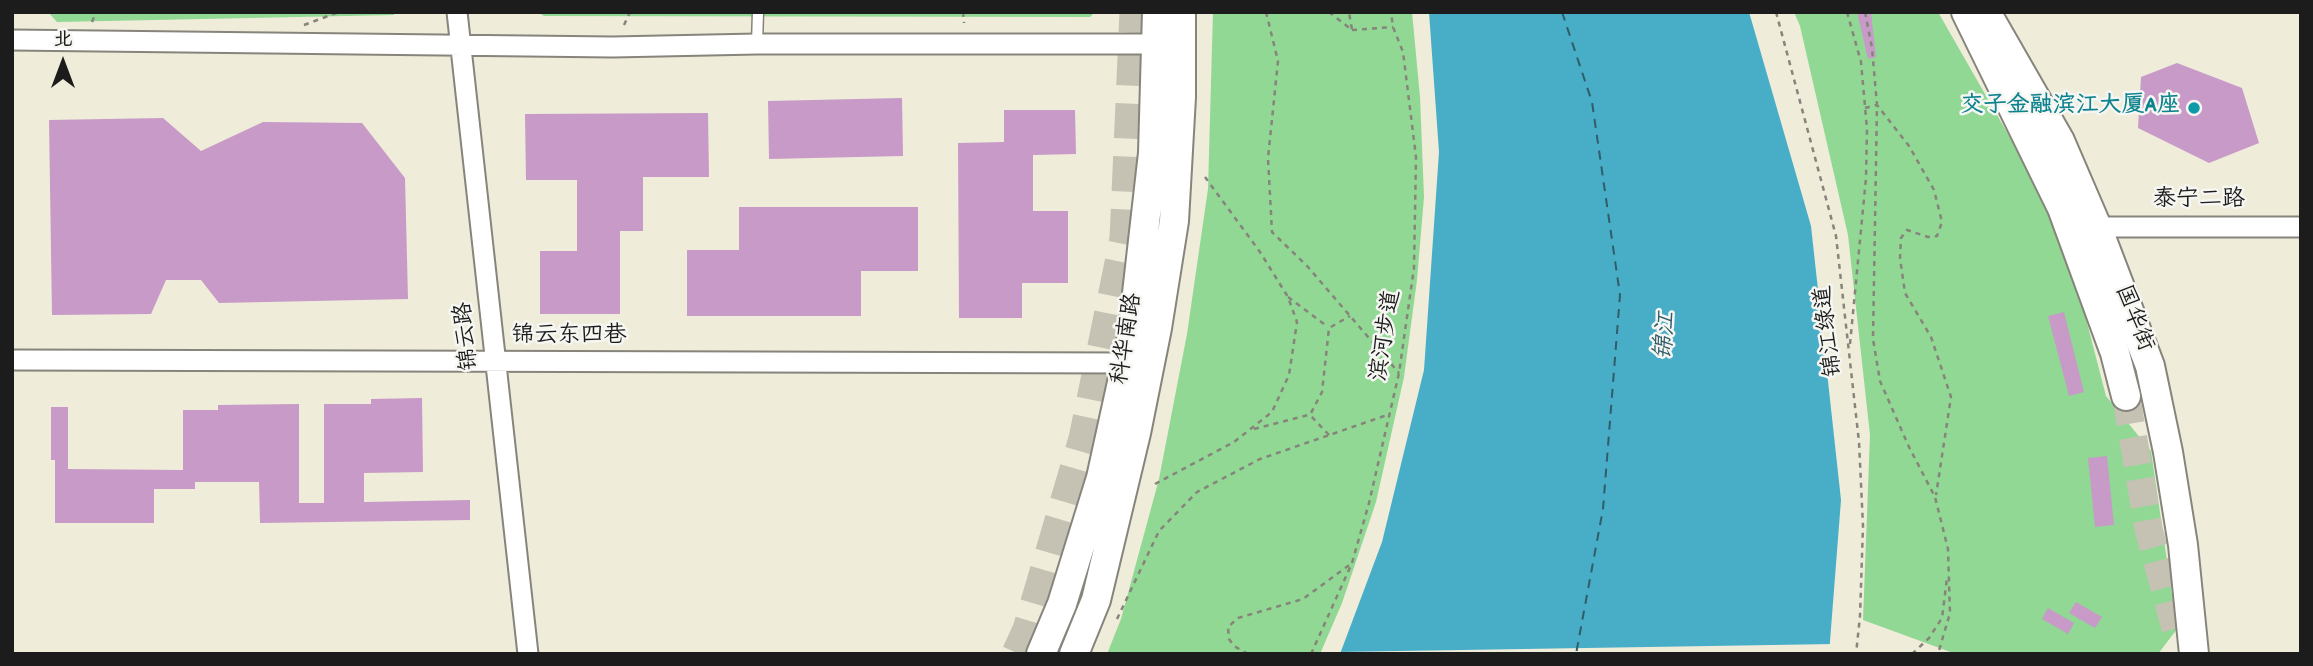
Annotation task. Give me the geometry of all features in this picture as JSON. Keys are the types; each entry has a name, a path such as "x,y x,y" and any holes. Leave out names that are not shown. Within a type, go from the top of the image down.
{"main road":[{"name":"科华南路","path":"1074,654 1096,600 1136,433 1157,328 1174,221 1181,97 1157,12"},
{"name":"科华南路","path":"1041,654 1062,604 1101,478 1132,337 1168,44 1181,12"},
{"path":"1966,12 2062,208 2115,353 2126,396"},
{"name":"国华街","path":"1986,12 2060,141 2098,226 2150,366 2168,452 2183,545 2194,654"}],"street":[{"name":"锦云路","path":"457,12 528,654"},
{"path":"12,40 613,47 757,44 1168,44"},
{"name":"泰宁二路","path":"2098,226 2301,226"},
{"name":"锦云东四巷","path":"12,360 1126,363"}],"lane":[{"path":"757,44 758,12"}],"path":[{"path":"304,25 339,12"},
{"path":"624,25 630,12"},
{"path":"963,12 964,23"},
{"path":"1266,12 1278,61 1268,158 1272,232 1308,267 1399,373"},
{"path":"1329,12 1352,30 1393,27"},
{"path":"1349,12 1352,30"},
{"name":"滨河步道","path":"1311,654 1352,563 1369,503 1399,373 1414,268 1416,157 1403,52 1393,27 1391,12"},
{"name":"锦江绿道","path":"1776,12 1836,236 1859,442 1863,526 1856,654"},
{"path":"1847,12 1861,62 1866,178 1850,351"},
{"path":"1865,12 1877,105 1873,339 1880,381 1935,497 1948,550 1950,613 1938,654"},
{"path":"1865,108 1877,105"},
{"path":"1877,105 1909,146 1934,190 1942,222 1937,236 1928,237 1907,230 1901,238 1900,258 1905,293 1931,337 1951,397 1935,497"},
{"path":"1155,484 1234,442 1251,429 1272,412 1289,376 1297,322 1289,297 1205,177"},
{"path":"1289,297 1329,328"},
{"path":"1329,328 1350,316"},
{"path":"1251,429 1310,415 1322,392 1329,328"},
{"path":"1117,619 1159,531 1197,492 1260,459 1390,414"},
{"path":"1310,415 1329,435"},
{"path":"1248,654 1234,646 1229,639 1228,627 1238,618 1303,599 1352,563"},
{"path":"1912,654 1929,639 1942,618 1948,568"}],"green space":[{"path":"48,12 395,12 394,15 57,22"},
{"path":"537,12 1095,12 1090,17 544,16"},
{"path":"1213,12 1412,12 1420,97 1424,197 1417,280 1404,377 1376,502 1342,603 1320,654 1107,654 1121,619 1159,479 1187,334 1208,189"},
{"path":"1794,12 1938,12 2063,230 2106,396 2151,451 2177,629 2158,654 1956,654 1863,620 1870,435 1848,235 1800,26"}],"water":[{"name":"锦江","path":"1429,12 1749,12 1811,226 1841,500 1829,654 1340,654 1382,542 1424,370 1439,152"}],"pier":[{"path":"1834,644 1833,654 1336,654 1337,652"}],"building":[{"path":"1857,12 1871,12 1876,57 1868,59"},
{"name":"交子金融滨江大厦A座","path":"2177,63 2242,88 2259,143 2209,163 2138,128 2141,77"},
{"path":"902,98 903,156 769,159 768,101"},
{"path":"1004,110 1075,110 1076,154 1033,155 1033,211 1068,211 1068,283 1022,283 1022,318 959,318 958,143 1004,142"},
{"path":"708,113 709,177 643,177 643,231 620,231 620,314 540,314 540,251 577,251 577,180 526,180 525,114"},
{"path":"163,118 201,151 263,122 362,123 405,178 408,299 219,303 201,280 166,280 151,314 52,315 49,120"},
{"path":"739,207 918,207 918,271 861,271 861,316 687,316 687,250 739,250"},
{"path":"2064,312 2084,392 2069,396 2048,316"},
{"path":"422,398 423,472 364,473 364,502 470,500 470,520 260,523 259,482 195,482 195,489 154,489 154,523 55,523 55,460 51,460 51,407 68,407 68,469 183,470 183,410 218,410 218,405 299,404 299,503 324,503 324,404 371,404 371,399"},
{"path":"2107,456 2114,525 2095,527 2088,458"},
{"path":"2076,602 2102,617 2095,628 2069,613"},
{"path":"2048,608 2074,623 2068,634 2042,619"}],"ferry route":[{"path":"1562,12 1592,102 1620,295 1603,509 1576,654"}],"tunnel":[{"path":"1019,654 1030,630 1086,439 1127,239 1137,12"},
{"path":"2126,396 2149,531 2179,641"}],"place":[{"name":"交子金融滨江大厦A座","path":"2194,108"}]}
